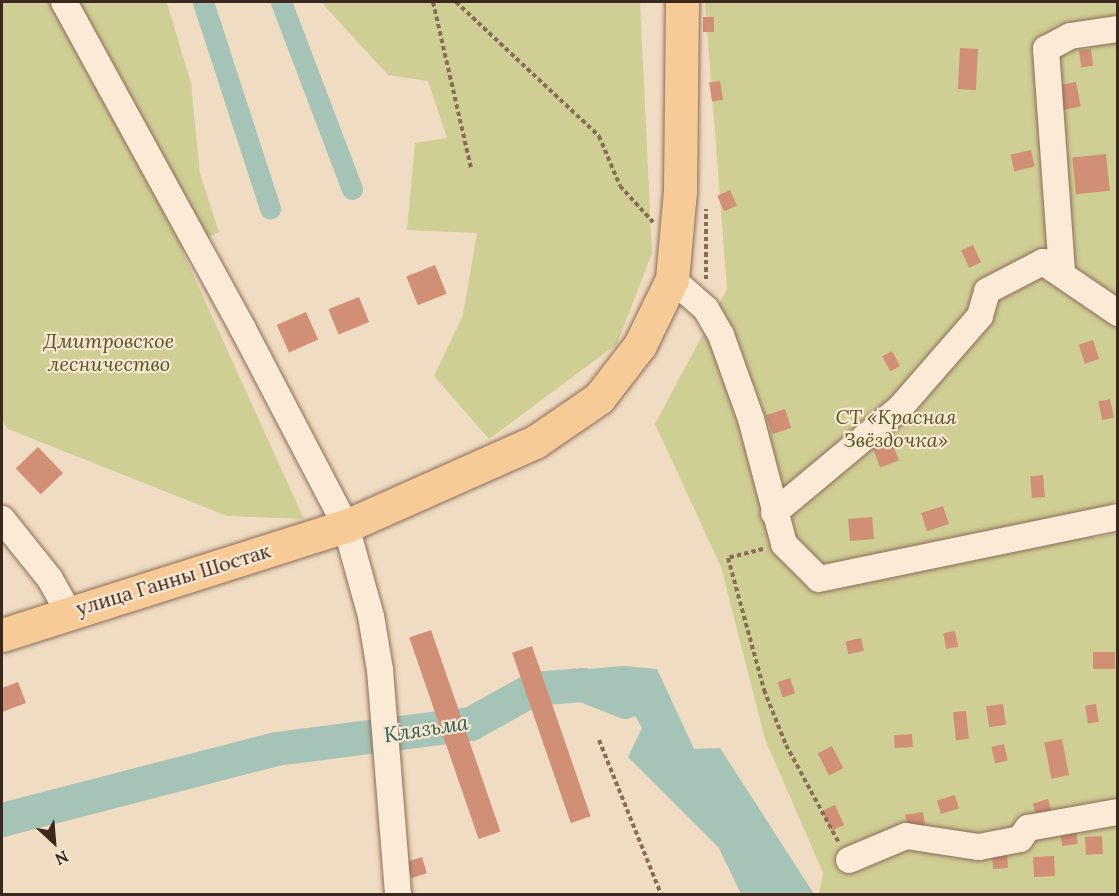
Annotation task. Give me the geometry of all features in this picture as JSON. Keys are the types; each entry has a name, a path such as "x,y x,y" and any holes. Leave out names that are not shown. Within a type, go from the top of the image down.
{"main road":[{"path":"674,264 682,2"},
{"name":"улица Ганны Шостак","path":"2,635 68,611 346,526 535,442 599,398 640,345 674,264"}],"street":[{"path":"64,2 243,328 346,526 371,616 380,670 398,890"},
{"path":"1062,272 1046,49 1070,36 1118,29"},
{"path":"774,513 899,409 980,316 987,291 1043,262 1062,272 1118,314"},
{"path":"674,264 706,309 721,335 751,420 784,544 819,579 1118,518"},
{"path":"2,519 51,579 68,611"},
{"path":"849,860 906,836 979,847 1020,839 1028,828 1118,812"}],"path":[{"path":"433,2 471,168"},
{"path":"456,2 598,136 620,186 674,264"},
{"path":"784,544 728,558 764,690 786,745 849,860"},
{"path":"599,740 661,894"}],"green space":[{"name":"Дмитровское лесничество","path":"2,2 167,3 191,83 200,174 219,232 182,250 304,519 227,516 8,429 2,421"},
{"path":"321,2 640,2 652,253 617,344 489,439 434,376 463,315 477,233 407,230 415,143 447,138 428,81 388,75"},
{"name":"СТ «Красная Звёздочка»","path":"705,2 1117,2 1117,500 1093,515 1094,538 1117,533 1117,894 819,894 823,873 765,739 721,567 655,424 727,289"}],"shaded area":[{"path":"624,666 657,669 694,749 720,748 814,894 741,894 719,848 628,757 642,728 633,712 580,697 588,669"}],"building":[{"path":"703,17 714,17 714,32 703,32"},
{"path":"960,48 978,49 976,90 958,89"},
{"path":"1091,49 1093,66 1081,67 1079,50"},
{"path":"720,81 723,100 712,101 709,83"},
{"path":"1076,82 1081,107 1063,110 1058,85"},
{"path":"1031,150 1035,167 1014,171 1011,155"},
{"path":"1106,154 1110,191 1076,194 1072,158"},
{"path":"730,190 737,206 724,211 717,196"},
{"path":"973,245 981,262 969,268 961,250"},
{"path":"435,265 447,294 418,305 406,277"},
{"path":"359,297 369,322 339,334 328,309"},
{"path":"306,312 318,339 289,352 277,325"},
{"path":"1093,340 1099,359 1085,364 1079,345"},
{"path":"892,351 900,366 890,371 882,356"},
{"path":"1110,399 1114,418 1102,420 1098,401"},
{"path":"785,409 791,428 772,434 766,415"},
{"path":"891,439 899,461 880,467 872,446"},
{"path":"38,447 63,473 41,494 16,469"},
{"path":"1043,475 1045,497 1032,498 1030,476"},
{"path":"943,506 949,524 927,531 921,513"},
{"path":"872,517 874,539 850,541 848,519"},
{"path":"431,630 500,831 479,839 409,637"},
{"path":"955,631 958,647 946,649 943,633"},
{"path":"861,638 864,651 848,654 845,642"},
{"path":"532,646 591,816 571,823 512,653"},
{"path":"1093,652 1115,652 1115,669 1093,669"},
{"path":"790,678 795,693 783,697 778,682"},
{"path":"18,682 26,703 2,712 2,688"},
{"path":"1003,704 1006,725 989,727 986,706"},
{"path":"1096,704 1099,722 1088,723 1085,706"},
{"path":"966,711 969,739 956,740 953,712"},
{"path":"912,734 913,747 895,748 894,735"},
{"path":"1062,739 1069,775 1051,779 1044,742"},
{"path":"1004,744 1008,761 995,763 991,747"},
{"path":"832,746 843,768 829,776 818,753"},
{"path":"955,795 959,808 941,814 937,801"},
{"path":"1048,799 1052,813 1037,818 1033,803"},
{"path":"835,805 844,825 831,831 822,811"},
{"path":"923,812 925,825 907,828 905,815"},
{"path":"1076,830 1078,844 1062,846 1060,832"},
{"path":"1102,836 1103,854 1086,855 1085,837"},
{"path":"1007,853 1008,868 993,869 992,854"},
{"path":"1054,856 1055,876 1034,877 1033,857"},
{"path":"422,857 427,873 412,878 407,862"}],"waterway":[{"path":"203,2 270,208"},
{"path":"281,2 352,189"},
{"name":"Клязьма","path":"2,820 276,749 471,724 534,689 583,685 626,702"}]}
